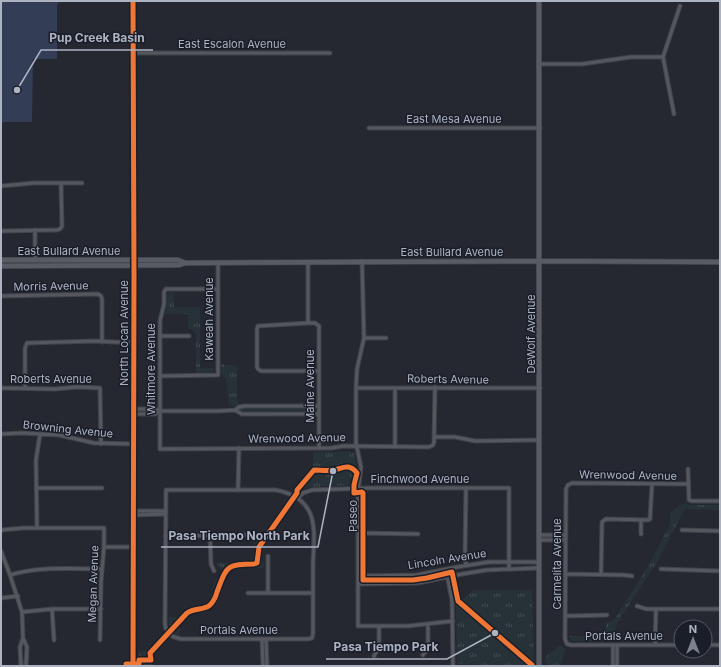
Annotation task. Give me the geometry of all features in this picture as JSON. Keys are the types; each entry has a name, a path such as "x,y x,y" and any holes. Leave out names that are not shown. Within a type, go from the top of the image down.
{"street":[{"name":"North Locan Avenue","path":"133,1 133,666"},
{"name":"DeWolf Avenue","path":"538,666 540,1"},
{"path":"674,114 663,57 680,6"},
{"name":"East Escalon Avenue","path":"133,53 330,53"},
{"path":"540,64 582,64 631,57 663,57"},
{"name":"East Mesa Avenue","path":"369,128 540,128"},
{"path":"1,186 34,183 82,183"},
{"path":"1,230 60,229 62,226 61,183"},
{"path":"35,230 35,259"},
{"name":"East Bullard Avenue","path":"1,260 35,259 179,265 185,263 218,262 362,261 720,262"},
{"path":"362,261 364,338 357,369 356,388 356,446 361,467 358,488 358,626 428,625 453,621"},
{"name":"East Bullard Avenue","path":"1,266 134,262"},
{"name":"Kaweah Avenue","path":"160,376 218,376 218,262"},
{"path":"308,262 308,323 258,326 256,367 261,371 319,371"},
{"name":"Whitmore Avenue","path":"160,449 160,321 164,304 165,290 218,289"},
{"name":"Morris Avenue","path":"1,296 98,294 101,296 102,342"},
{"name":"Maine Avenue","path":"308,323 318,324 319,326 319,448"},
{"path":"160,336 189,336"},
{"path":"364,338 386,338"},
{"path":"25,388 25,348 27,343 134,343"},
{"name":"Roberts Avenue","path":"1,388 100,388 101,444"},
{"name":"Roberts Avenue","path":"356,388 540,388"},
{"path":"395,388 395,446"},
{"path":"435,388 434,437 455,437 475,441 539,440"},
{"path":"134,411 155,414 160,412 235,410 239,407 245,406 319,406"},
{"path":"235,410 242,414 319,414"},
{"name":"Browning Avenue","path":"1,434 22,433 59,435 101,444 134,444"},
{"path":"1,530 37,528 36,460 40,434"},
{"name":"Wrenwood Avenue","path":"160,449 319,448 356,446 429,447 433,444 434,437"},
{"path":"238,490 239,448"},
{"path":"688,469 689,500 720,501"},
{"name":"Wrenwood Avenue","path":"568,485 572,483 688,484"},
{"path":"601,574 601,526 603,520 650,519 652,484"},
{"name":"Carmelita Avenue","path":"567,644 565,639 565,574 566,489 568,485"},
{"path":"36,488 102,488"},
{"name":"Finchwood Avenue","path":"298,498 303,493 309,491 358,488 509,488 508,562"},
{"path":"466,488 466,565"},
{"path":"246,535 165,536 166,490 276,490 289,493 298,498 310,512 312,521 313,592 248,593"},
{"path":"133,513 165,513"},
{"path":"641,520 641,534"},
{"name":"Megan Avenue","path":"37,528 104,528 100,640"},
{"path":"682,530 720,531"},
{"path":"358,534 418,534"},
{"path":"210,535 211,564 214,571"},
{"name":"Portals Avenue","path":"165,536 165,624 168,633 174,638 181,640 312,638 313,592"},
{"path":"539,537 566,536"},
{"path":"539,537 566,540"},
{"path":"104,547 133,547"},
{"path":"2,554 18,596 22,612 23,638 26,646 26,666"},
{"path":"268,556 268,592"},
{"name":"Lincoln Avenue","path":"358,576 417,576 466,565 489,562 539,562"},
{"path":"508,562 508,569"},
{"name":"Lincoln Avenue","path":"358,584 407,584 426,582 472,572 539,568"},
{"path":"10,575 25,570 40,569 102,569"},
{"path":"661,569 720,571"},
{"path":"446,570 452,600 453,666"},
{"path":"565,574 624,574 632,576"},
{"path":"1,598 18,596"},
{"path":"637,606 646,609 720,609"},
{"path":"52,609 54,640"},
{"path":"22,612 52,609 101,609"},
{"path":"655,646 656,609"},
{"path":"565,616 608,615"},
{"path":"423,655 428,648 428,625"},
{"path":"374,656 379,646 379,626"},
{"path":"21,666 20,647 23,638"},
{"path":"263,666 264,639"},
{"path":"264,639 267,666"},
{"name":"Portals Avenue","path":"567,644 571,646 673,646"},
{"path":"613,646 613,666"},
{"path":"617,646 617,666"}],"green space":[{"path":"169,292 174,292 174,307 200,307 200,368 214,368 213,372 196,373 196,334 193,330 188,328 188,314 165,314 167,304 166,295"},
{"path":"221,364 237,366 237,399 239,404 236,406 229,406 226,379 222,375"},
{"path":"247,407 312,407 314,410 247,412 239,410"},
{"path":"349,451 354,453 357,467 355,483 352,485 311,487 293,491 313,466 313,452"},
{"path":"289,497 295,501 265,545 265,549 261,554 264,568 240,568 231,571 227,574 217,603 207,612 191,614 180,626 180,636 174,634 169,627 169,617 178,617 186,609 204,605 207,602 211,596 216,579 222,574 222,570 216,563 254,560 255,542 251,542 254,537 264,534"},
{"path":"685,503 690,505 718,505 720,510 685,509 656,564 615,627 615,641 571,641 569,636 606,636 606,622 614,620 648,566 670,524 670,512"},
{"path":"454,569 457,571 456,573 428,580 410,582 361,581 363,578 421,577 443,573"},
{"path":"454,578 459,598 463,599 474,590 532,590 534,661 532,664 524,666 457,664 456,607 452,581"},
{"path":"163,633 168,639 154,655 153,665 141,665 139,663 139,651 148,650"},
{"path":"561,645 566,649 560,665 549,665 545,661 546,656"}],"water":[{"path":"1,1 61,1 57,4 57,59 33,59 32,122 1,122"}],"cycle path":[{"path":"133,1 133,666"},
{"name":"Paseo","path":"126,666 126,664 139,664 139,660 151,660 150,653 187,613 193,610 208,607 215,597 223,577 229,568 238,565 257,563 259,547 297,493 297,490 314,470 332,470 346,467 351,468 357,473 354,493 363,493 363,580 413,580 452,572 458,601 532,665"}],"place":[{"name":"Pup Creek Basin","path":"17,90"},
{"name":"Pasa Tiempo North Park","path":"333,471"},
{"name":"Pasa Tiempo Park","path":"495,633"}]}
